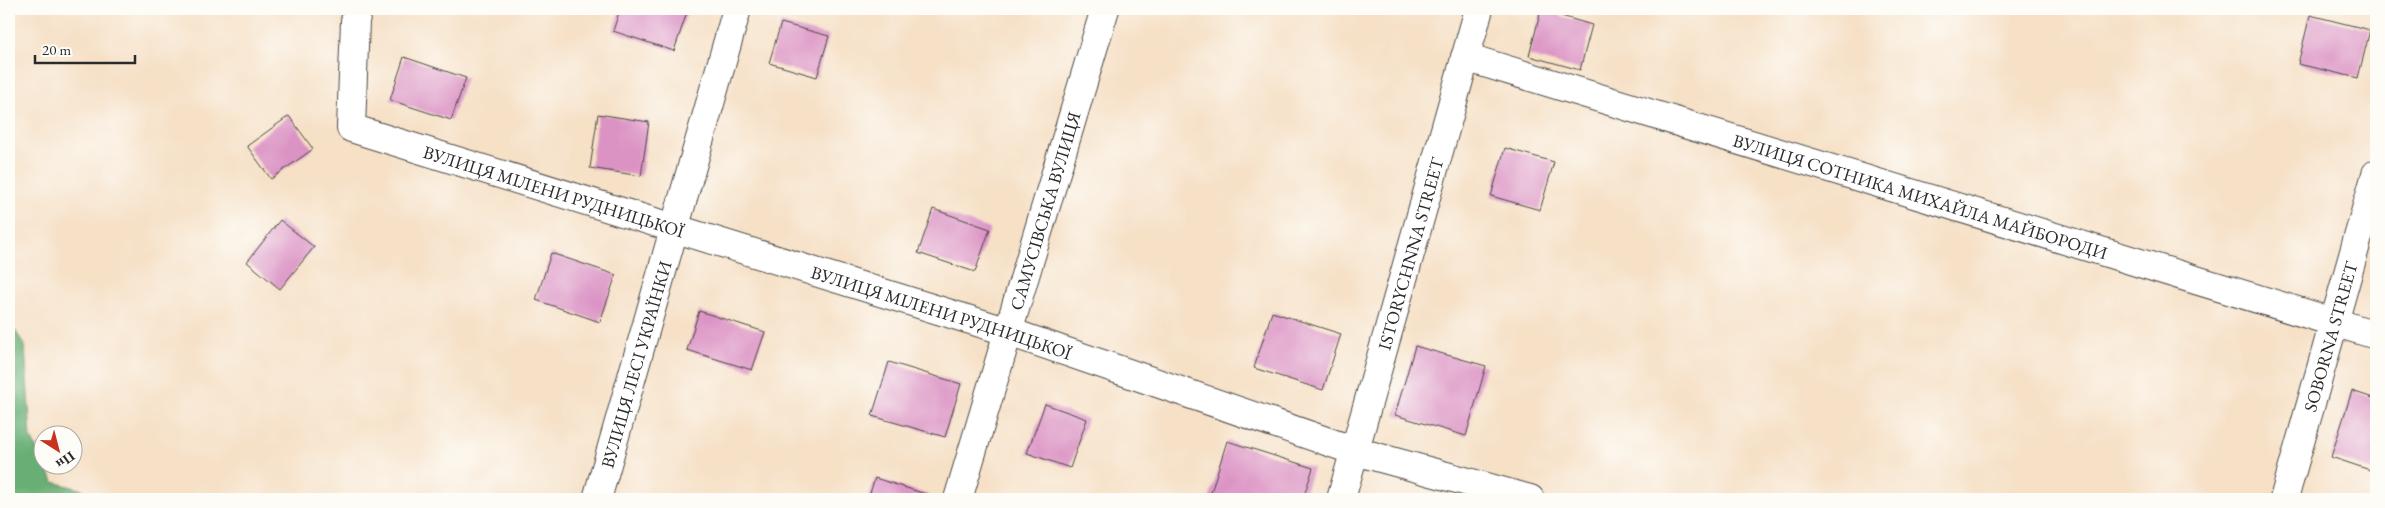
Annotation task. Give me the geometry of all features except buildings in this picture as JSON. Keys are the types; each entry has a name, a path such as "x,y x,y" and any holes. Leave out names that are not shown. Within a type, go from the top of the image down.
{"street":[{"name":"ВУЛИЦЯ МІЛЕНИ РУДНИЦЬКОЇ","path":"358,9 355,21 351,128 1009,332 1355,451 1530,499"},
{"name":"ВУЛИЦЯ ЛЕСІ УКРАЇНКИ","path":"596,499 737,9"},
{"name":"САМУСІВСЬКА ВУЛИЦЯ","path":"958,499 1105,9"},
{"name":"ISTORYCHNNA STREET","path":"1341,499 1479,9"},
{"name":"ВУЛИЦЯ СОТНИКА МИХАЙЛА МАЙБОРОДИ","path":"1465,56 2376,335"},
{"name":"SOBORNA STREET","path":"2284,499 2376,174"}],"green space":[{"path":"9,321 25,346 32,440 32,476 51,476 54,482 116,499 9,499"}]}
